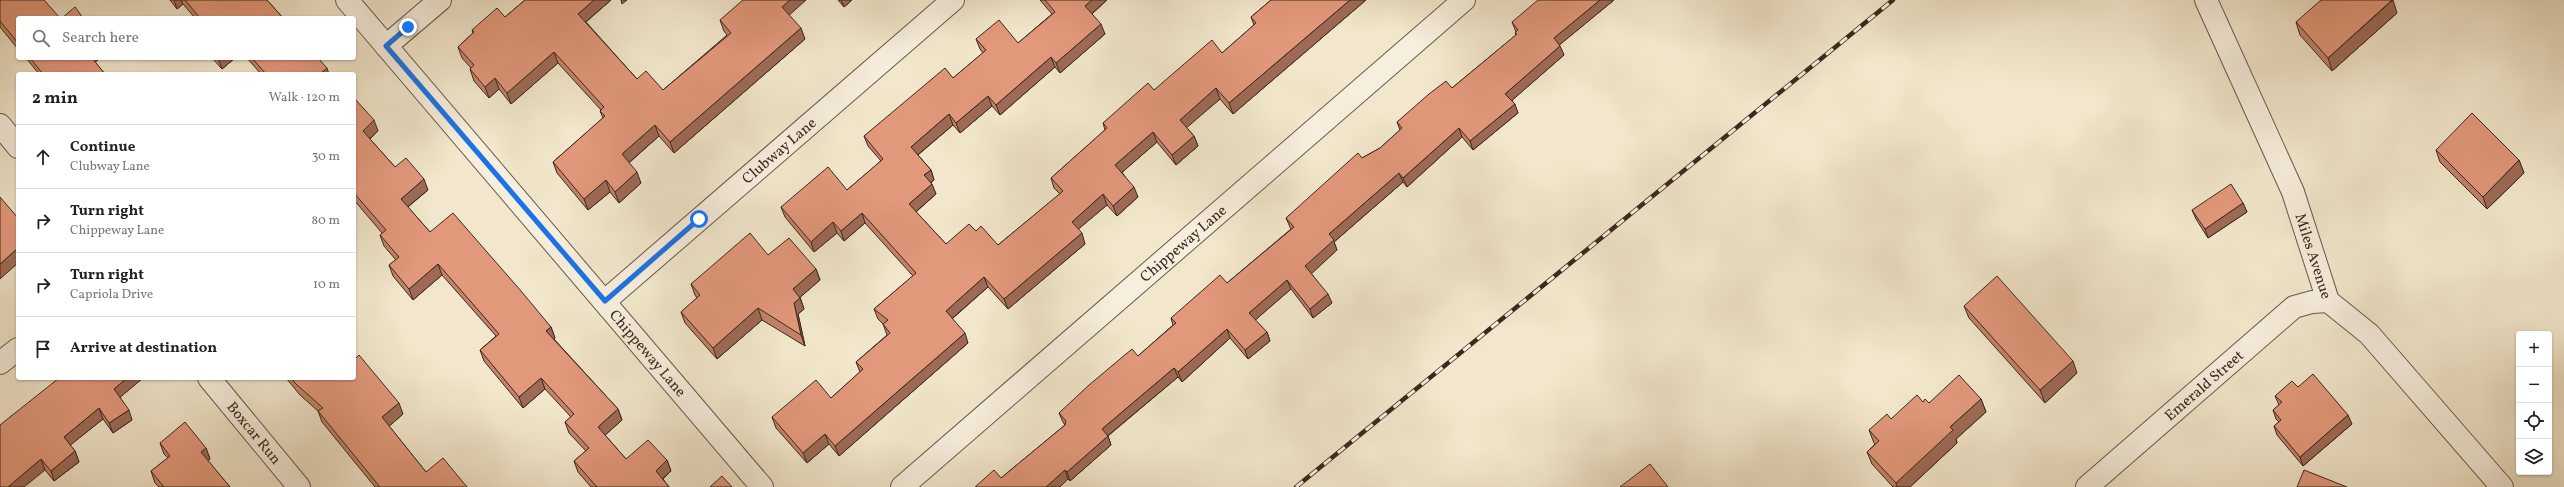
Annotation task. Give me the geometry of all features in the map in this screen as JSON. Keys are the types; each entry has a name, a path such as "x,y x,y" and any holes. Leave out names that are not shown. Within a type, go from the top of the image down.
{"street":[{"name":"Chippeway Lane","path":"347,0 762,487"},
{"path":"386,46 440,0"},
{"name":"Clubway Lane","path":"605,301 953,0"},
{"name":"Chippeway Lane","path":"902,487 1464,0"},
{"name":"Miles Avenue","path":"2206,0 2294,192 2328,301 2369,334 2502,487"},
{"path":"0,125 16,145"},
{"name":"Emerald Street","path":"2087,487 2294,306 2312,302 2328,301"},
{"path":"0,363 16,351"},
{"name":"Boxcar Run","path":"211,380 299,487"}],"building":[{"path":"0,0 44,0 58,16 16,16 16,41 0,21"},
{"path":"185,0 267,0 281,16 198,16"},
{"path":"525,0 594,0 578,14 637,79 646,71 663,90 731,33 720,20 743,0 790,0 782,7 801,28 670,142 655,125 622,154 637,172 615,192 606,180 584,199 553,162 605,116 600,111 604,107 554,52 507,93 495,78 485,87 470,69 474,65 458,47 474,32 472,30 497,8 505,17"},
{"path":"1045,0 1092,0 1085,6 1101,24 1056,63 1051,57 996,105 988,96 956,123 949,114 911,147 931,170 924,175 932,184 909,204 946,244 969,224 976,231 981,226 998,245 1063,191 1051,178 1107,128 1103,123 1148,83 1154,90 1212,40 1222,53 1256,23 1251,17 1271,0 1350,0 1229,103 1216,88 1180,120 1194,136 1172,155 1153,132 1115,165 1134,187 1113,206 1103,194 1072,222 1082,233 1004,299 984,277 946,311 965,333 835,446 825,434 803,453 772,417 816,380 831,398 863,369 856,362 890,333 883,324 888,320 874,309 916,273 862,213 841,231 833,222 811,242 781,207 828,167 847,190 883,159 864,136 945,68 953,78 986,50 976,39 999,20 1018,43 1055,12"},
{"path":"1538,0 1600,0 1554,38 1560,46 1505,94 1515,104 1470,141 1459,128 1403,178 1399,173 1329,234 1334,240 1305,266 1328,294 1310,309 1287,280 1249,313 1267,332 1245,350 1227,329 1178,372 1174,368 1102,429 1108,436 1067,472 1065,470 1046,487 975,487 994,470 1001,478 1065,425 1066,421 1059,413 1089,385 1132,349 1138,356 1176,323 1171,318 1220,275 1227,283 1294,227 1286,218 1358,153 1362,158 1380,148 1402,128 1397,122 1429,94 1446,81 1452,88 1517,34 1515,33 1518,30 1512,22"},
{"path":"2321,0 2392,0 2328,58 2296,22"},
{"path":"75,7 82,16 64,16"},
{"path":"32,60 94,60 103,72 41,72"},
{"path":"254,60 320,60 327,68 322,72 264,72"},
{"path":"356,100 374,120 363,131 395,167 406,158 424,179 401,199 430,232 453,213 551,327 546,331 618,409 598,427 626,459 648,440 667,460 656,471 669,487 597,487 574,461 589,448 565,422 574,414 541,378 519,397 480,350 499,334 438,264 409,289 389,265 399,257 380,235 386,230 356,195"},
{"path":"2472,113 2519,160 2483,197 2436,150"},
{"path":"2231,184 2243,203 2205,229 2192,210"},
{"path":"0,197 16,216 16,250 0,264"},
{"path":"750,233 768,255 789,238 816,269 793,289 800,298 794,303 801,335 758,308 713,348 681,312 700,295 691,284"},
{"path":"1997,276 2073,361 2040,390 1964,306"},
{"path":"359,355 399,403 382,417 426,472 443,458 467,487 380,487 318,411 323,408 293,380 356,380 356,358"},
{"path":"2313,374 2348,415 2300,457 2274,426 2281,420 2273,410 2282,402 2275,396 2292,381 2298,387"},
{"path":"1959,375 1981,399 1950,427 1953,430 1896,483 1867,452 1879,441 1869,430 1887,414 1891,419 1917,395 1923,402 1925,399 1929,403"},
{"path":"56,380 125,380 114,389 129,410 109,423 99,408 64,437 75,451 51,471 41,459 8,487 0,487 0,425"},
{"path":"185,422 206,448 201,452 230,487 164,487 151,471 170,456 160,443"},
{"path":"1650,464 1668,487 1620,487"},
{"path":"2304,470 2347,487 2297,487"},
{"path":"722,476 732,487 710,487"}],"railway":[{"path":"1296,487 1893,0"}],"route":[{"path":"408,27 386,46 605,301 699,219"}]}
